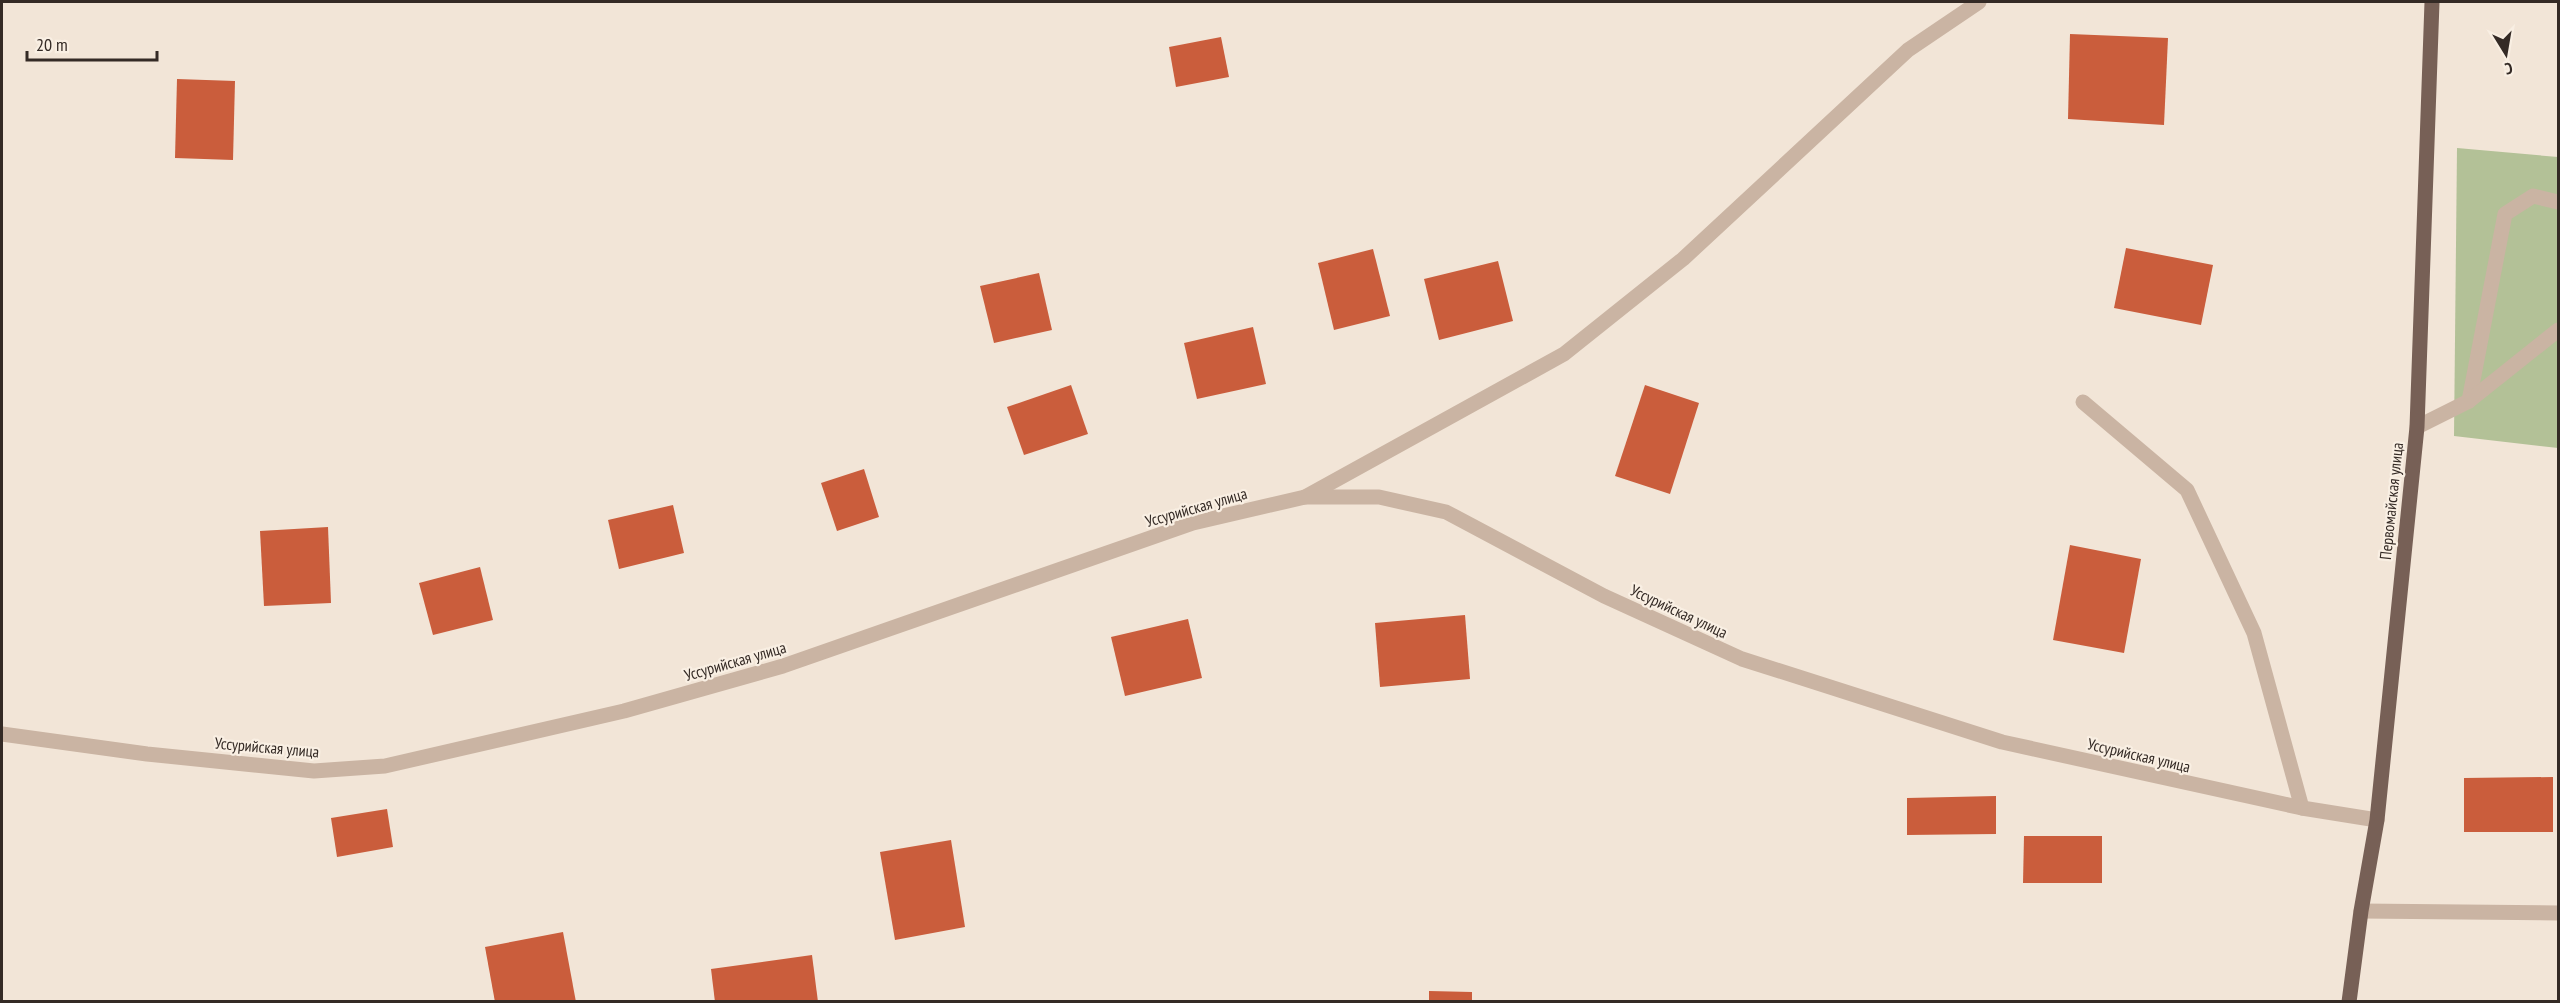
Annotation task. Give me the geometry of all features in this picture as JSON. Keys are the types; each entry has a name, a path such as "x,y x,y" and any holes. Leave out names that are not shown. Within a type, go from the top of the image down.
{"main road":[{"name":"Первомайская улица","path":"2349,1002 2361,911 2378,820 2417,427 2432,2"}],"street":[{"path":"1305,497 1564,354 1683,259 1908,50 1979,2"},
{"path":"2469,401 2505,214 2533,196 2559,202"},
{"path":"2417,427 2469,401 2559,330"},
{"path":"2083,402 2187,490 2253,633 2302,808"},
{"name":"Уссурийская улица","path":"2,734 147,754 314,771 386,766 624,711 783,666 1193,523 1305,497 1379,497 1446,512 1604,596 1742,659 2002,742 2302,808 2378,820"},
{"path":"2361,911 2559,913"}],"green space":[{"path":"2457,148 2558,157 2558,448 2454,436"}],"building":[{"path":"2070,34 2168,38 2164,125 2068,119"},
{"path":"1221,37 1229,77 1176,87 1169,47"},
{"path":"177,79 235,81 233,160 175,158"},
{"path":"2126,248 2213,265 2201,325 2114,308"},
{"path":"1373,249 1390,316 1334,330 1318,263"},
{"path":"1498,261 1513,321 1439,340 1424,279"},
{"path":"1039,273 1052,330 994,343 980,286"},
{"path":"1253,327 1266,384 1197,399 1184,343"},
{"path":"1071,385 1088,434 1024,455 1007,407"},
{"path":"1645,385 1699,403 1670,494 1615,476"},
{"path":"864,469 879,517 837,531 821,483"},
{"path":"673,505 684,553 619,569 608,520"},
{"path":"328,527 331,603 264,606 260,531"},
{"path":"2070,545 2141,559 2124,653 2053,640"},
{"path":"480,567 493,620 433,635 419,583"},
{"path":"1465,615 1470,679 1380,687 1375,623"},
{"path":"1188,619 1202,678 1125,696 1111,637"},
{"path":"2553,777 2553,832 2464,832 2464,778"},
{"path":"1996,796 1996,834 1907,835 1907,798"},
{"path":"387,809 393,847 337,857 331,818"},
{"path":"2024,836 2102,836 2102,883 2023,883"},
{"path":"951,840 965,927 895,940 880,852"},
{"path":"563,932 576,1002 495,1002 485,947"},
{"path":"812,955 818,1002 715,1002 711,969"},
{"path":"1429,991 1472,992 1472,1002 1429,1002"}]}
